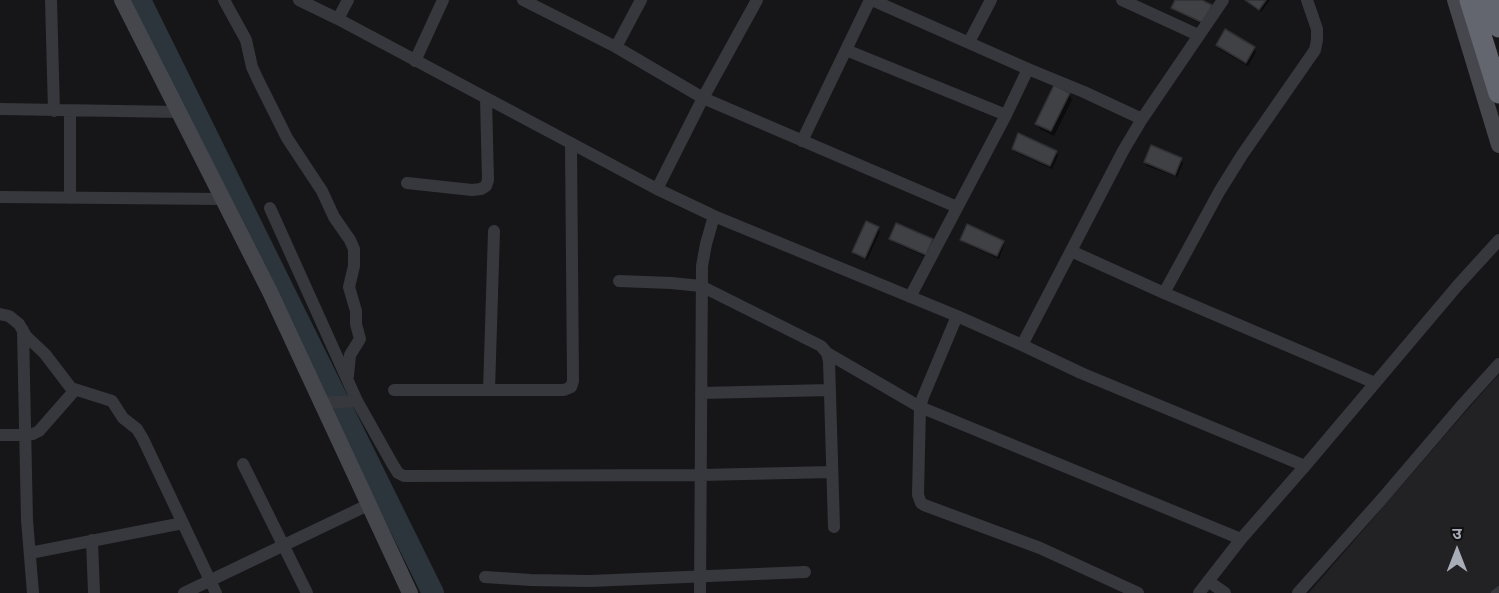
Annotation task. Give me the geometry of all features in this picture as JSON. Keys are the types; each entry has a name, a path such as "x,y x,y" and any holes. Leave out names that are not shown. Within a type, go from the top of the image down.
{"highway":[{"path":"1470,0 1499,93"},
{"path":"1491,0 1499,27"}],"street":[{"path":"51,0 54,111"},
{"path":"122,0 326,403 410,593"},
{"path":"224,0 246,40 252,67 287,138 316,181 334,217 354,249 355,259 349,287 356,311 356,324 360,339 350,355 348,380"},
{"path":"299,0 657,189 714,216 957,316 1081,373 1305,466"},
{"path":"338,19 348,0"},
{"path":"415,61 443,0"},
{"path":"525,0 616,47 703,98 957,207"},
{"path":"616,47 641,0"},
{"path":"657,189 703,98 757,0"},
{"path":"802,141 871,0 1142,119"},
{"path":"969,42 990,0"},
{"path":"1122,0 1198,36"},
{"path":"1022,345 1123,151 1142,119 1223,0"},
{"path":"1164,293 1219,192 1315,50 1317,29 1307,0"},
{"path":"1455,0 1499,145"},
{"path":"846,50 1006,115"},
{"path":"910,297 1028,69"},
{"path":"407,183 472,190 486,186 488,180 486,99"},
{"path":"0,109 179,112"},
{"path":"70,111 70,198"},
{"path":"394,390 564,390 571,387 573,381 571,143"},
{"path":"0,197 223,199"},
{"path":"270,208 348,380 354,401 398,473 404,476 832,472"},
{"path":"700,593 701,286 706,244 714,216"},
{"path":"489,390 494,231"},
{"path":"1199,593 1241,539 1499,240"},
{"path":"1071,251 1375,383"},
{"path":"619,281 701,286 821,346 827,353 920,407 1241,539"},
{"path":"0,314 15,319 29,340 45,354 67,384 75,390 112,401 123,418 137,429 216,593"},
{"path":"957,316 920,407 918,495 921,503 1040,548 1138,593"},
{"path":"23,330 25,435 33,593"},
{"path":"827,353 834,527"},
{"path":"1298,593 1499,364"},
{"path":"0,435 25,435 39,431 75,390"},
{"path":"701,393 830,390"},
{"path":"326,403 354,401"},
{"path":"243,464 307,593"},
{"path":"184,593 369,504"},
{"path":"30,553 183,523"},
{"path":"92,540 94,593"},
{"path":"485,577 590,581 806,572"},
{"path":"1208,581 1225,593"}],"lane":[{"path":"1494,593 1499,589"}],"shaded area":[{"path":"1499,374 1499,593 1309,593 1453,426"}],"building":[{"path":"1175,0 1202,0 1212,5 1203,23 1171,8"},
{"path":"1245,0 1266,0 1259,10"},
{"path":"1225,29 1255,47 1246,63 1216,45"},
{"path":"1054,85 1070,93 1051,131 1035,124"},
{"path":"1018,133 1057,151 1050,166 1012,149"},
{"path":"1151,145 1182,158 1175,175 1144,162"},
{"path":"866,221 879,227 865,258 852,252"},
{"path":"896,223 933,239 926,255 889,239"},
{"path":"967,224 1004,241 997,256 960,240"}],"waterway":[{"path":"140,0 433,593"}]}
